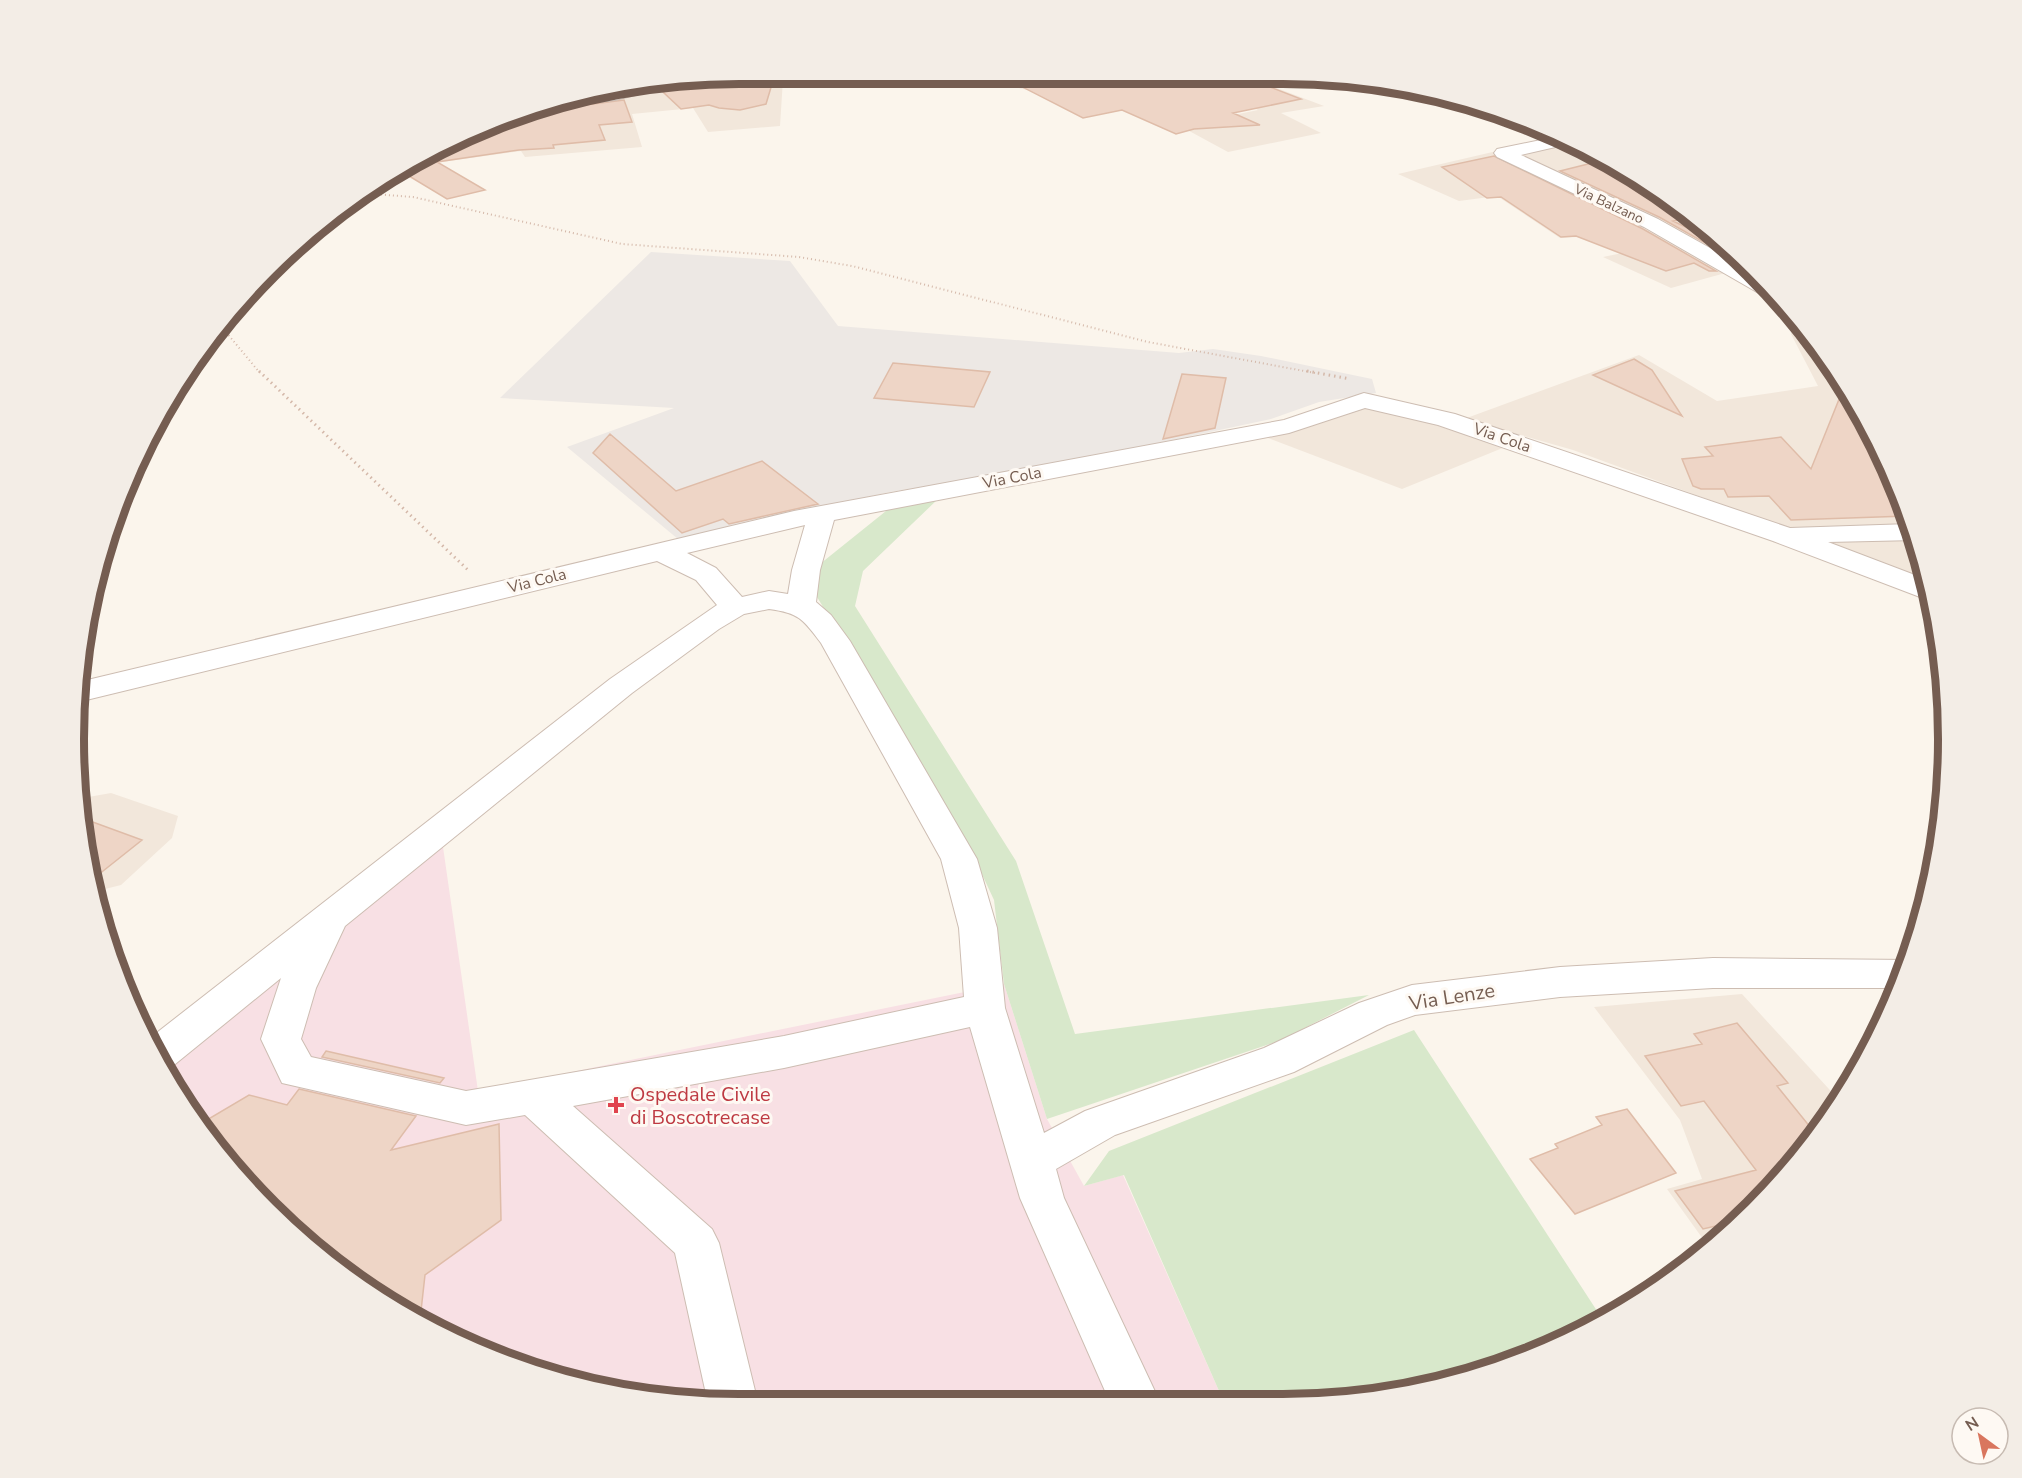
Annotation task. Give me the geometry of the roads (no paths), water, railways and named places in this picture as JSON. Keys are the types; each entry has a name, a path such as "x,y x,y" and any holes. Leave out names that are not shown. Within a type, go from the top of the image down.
{"street":[{"name":"Via Balzano","path":"1553,143 1503,153 1651,223 1747,277"},
{"name":"Via Cola","path":"86,690 822,514 1289,426 1364,400 1446,419 1783,535 1920,587"},
{"path":"801,604 806,570 822,514"},
{"path":"1783,535 1904,532"},
{"path":"660,551 706,574 735,607"},
{"path":"164,1050 621,686 708,623 735,607 769,600 801,604 820,621 836,641 959,859 978,928 985,1008 1042,1198 1131,1394"},
{"path":"330,918 296,988 281,1039 297,1071 466,1108 784,1052 985,1008"},
{"name":"Via Lenze","path":"1032,1161 1100,1123 1279,1060 1373,1014 1412,1000 1560,982 1713,973 1894,974"},
{"path":"533,1096 696,1243 731,1394"}],"place":[{"name":"Ospedale Civile di Boscotrecase","path":"616,1105"}]}
